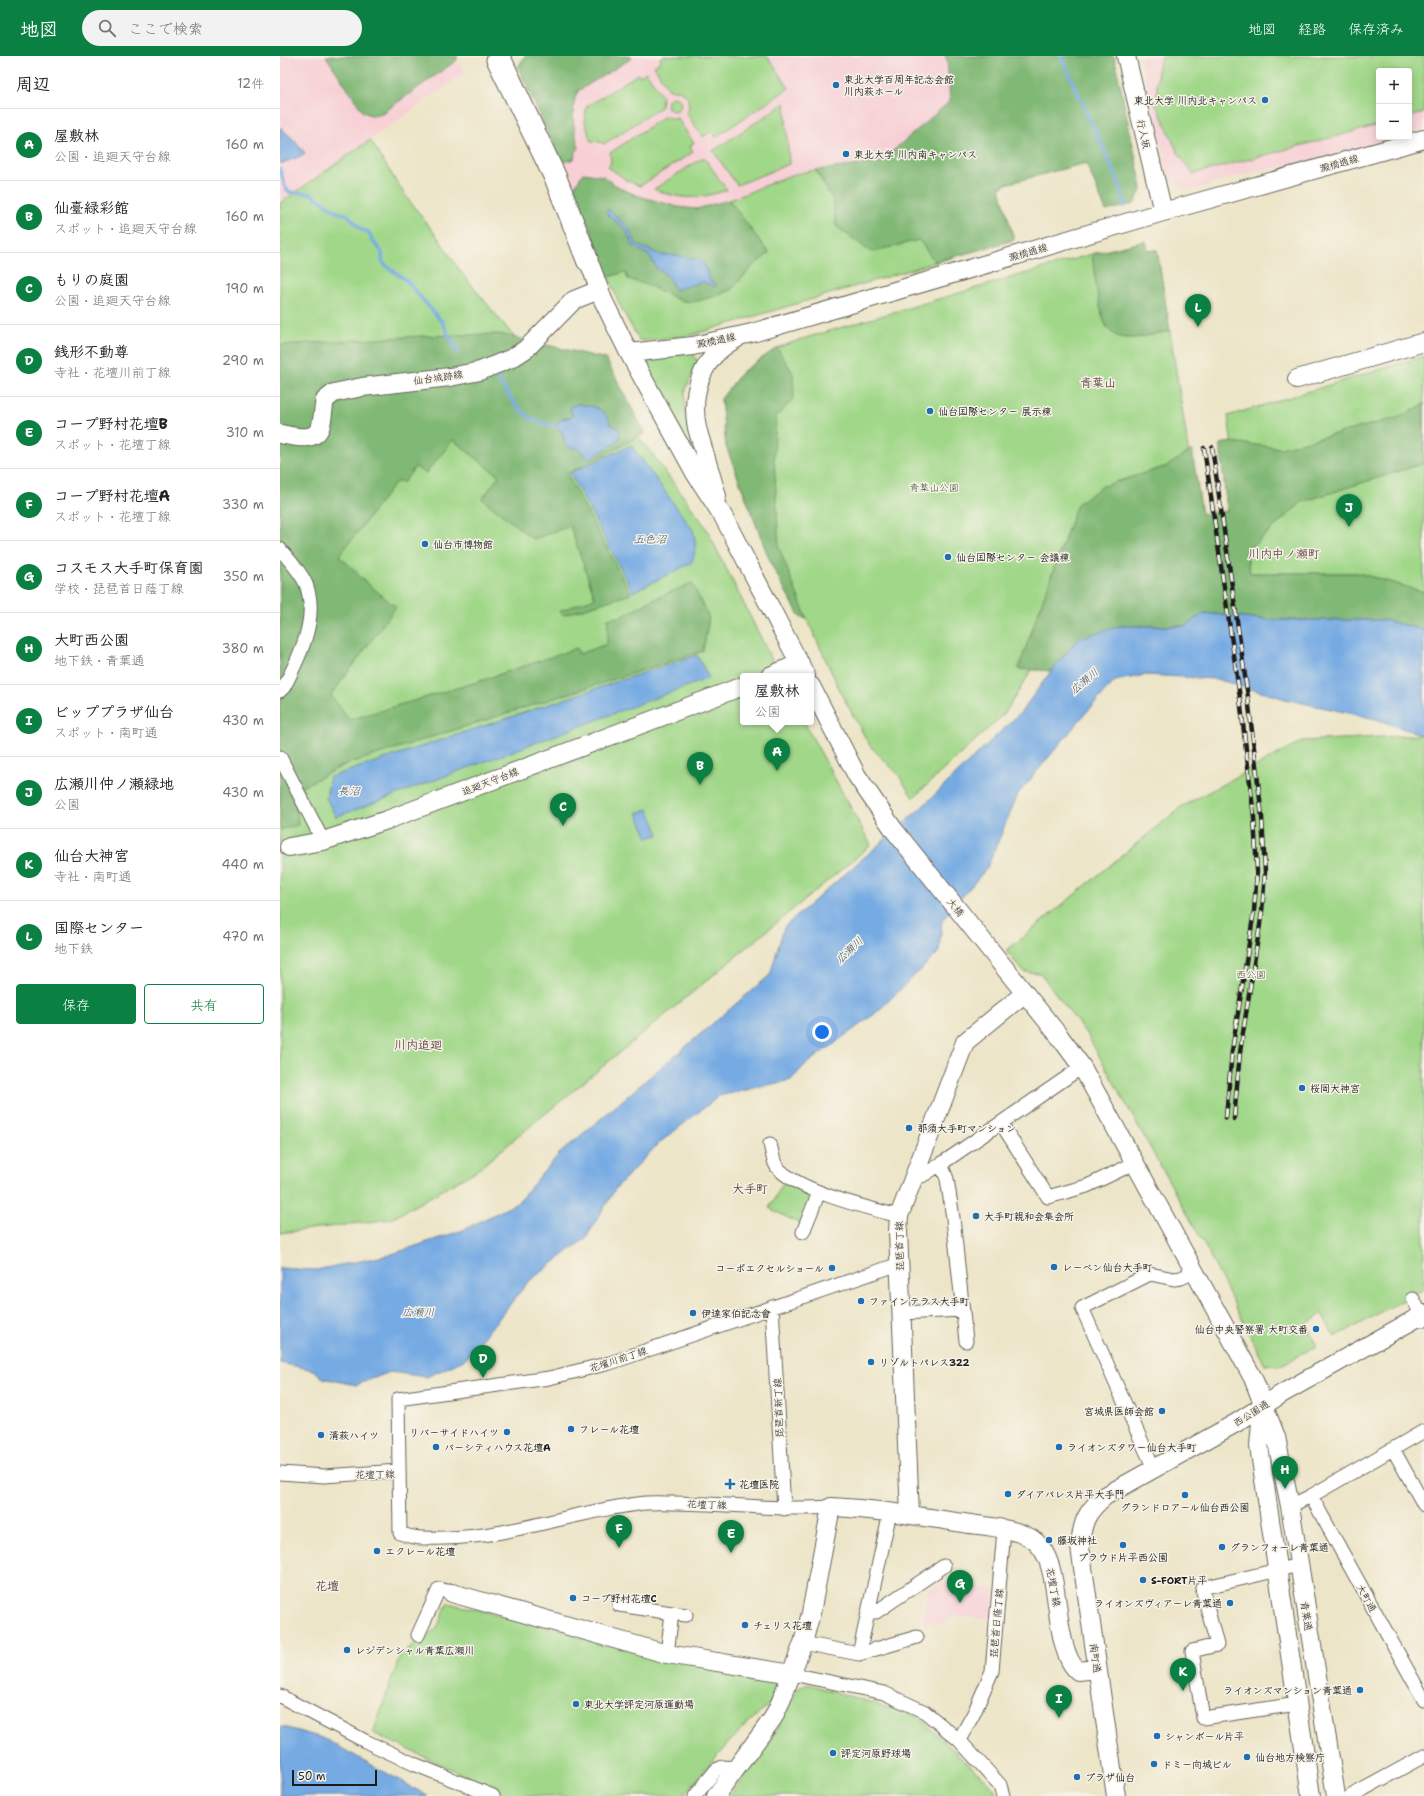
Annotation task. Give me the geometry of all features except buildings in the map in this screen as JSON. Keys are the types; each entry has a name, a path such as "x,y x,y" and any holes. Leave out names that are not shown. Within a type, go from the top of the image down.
{"street":[{"name":"行人坂","path":"1126,56 1163,212"},
{"path":"497,57 552,181 584,262 591,267 599,290 629,353 695,473 723,516 803,670 786,673"},
{"name":"澱橋通線","path":"629,353 693,346 752,333 1163,212 1424,139"},
{"name":"仙台城跡線","path":"280,434 305,438 314,435 320,427 325,400 334,393 362,387 450,377 480,370 512,358 526,349 574,300 599,290"},
{"path":"723,516 694,417 696,388 703,371 717,352 735,340 752,333"},
{"path":"1297,379 1424,342"},
{"path":"280,549 292,563 307,586 310,610 307,632 300,653 284,686 280,691"},
{"name":"追廻天守台線","path":"285,848 323,841 394,817 740,687"},
{"name":"大橋","path":"814,692 857,776 894,830 1022,989 1082,1067 1253,1378 1262,1406"},
{"path":"280,758 323,841"},
{"name":"琵琶首丁線","path":"910,1515 899,1264 899,1216 965,1042 1022,989"},
{"path":"914,1178 922,1176 941,1164 1082,1067"},
{"path":"1001,1123 1048,1197 1087,1186 1135,1163"},
{"path":"770,1144 776,1166 787,1177 819,1192 860,1206 899,1216"},
{"path":"941,1164 947,1179 953,1218 966,1341"},
{"path":"803,1232 819,1192"},
{"name":"花壇川前丁線","path":"399,1472 398,1399 549,1378 602,1365 899,1264"},
{"path":"1154,1469 1082,1308 1150,1274 1174,1279 1181,1278 1194,1272"},
{"path":"1413,1300 1423,1316"},
{"name":"琵琶首新丁線","path":"772,1307 784,1509"},
{"path":"902,1313 963,1310"},
{"name":"西公園通","path":"1084,1520 1093,1506 1105,1496 1423,1316"},
{"path":"1262,1406 1260,1451 1311,1796"},
{"name":"青葉通","path":"1262,1406 1276,1437 1290,1506 1336,1796"},
{"path":"1290,1506 1311,1496 1424,1431"},
{"path":"1393,1449 1424,1505"},
{"name":"花壇丁線","path":"280,1472 324,1476 399,1472 400,1533 413,1539 473,1537 528,1527 579,1514 639,1504 706,1504 784,1509 831,1507 890,1512 1023,1534 1034,1540 1043,1549 1048,1560 1053,1575 1062,1636 1070,1661 1078,1671 1097,1669"},
{"name":"大町通","path":"1311,1496 1424,1700"},
{"path":"716,1796 773,1718 792,1674 803,1643 820,1569 831,1507"},
{"path":"859,1654 890,1512"},
{"name":"南町通","path":"1084,1520 1080,1547 1116,1796"},
{"name":"琵琶首日蔭丁線","path":"959,1740 974,1713 992,1671 1004,1530"},
{"path":"1297,1704 1203,1718 1192,1651 1217,1646 1202,1588 1299,1565"},
{"path":"868,1612 876,1612 944,1566"},
{"path":"418,1635 439,1590 667,1654 792,1674 884,1693 925,1712 959,1740 1000,1785 1003,1796"},
{"path":"619,1605 686,1615"},
{"path":"667,1654 672,1613"},
{"path":"803,1643 859,1654 917,1637"},
{"path":"280,1696 372,1745 493,1796"},
{"path":"1351,1796 1424,1756"},
{"path":"695,1796 716,1770 723,1768 736,1768"}],"shaded area":[{"path":"280,56 457,56 457,60 465,73 280,203"},
{"name":"東北大学 川内南キャンパス","path":"630,56 1114,56 1142,188 1134,204 1106,211 1086,163 1006,184 999,189 1014,240 870,172 816,170 788,176 729,200 696,209 678,207 657,202 632,194 615,185 581,206 539,115 632,58"},
{"name":"東北大学 川内北キャンパス","path":"1140,56 1424,56 1424,129 1412,132 1412,68 1376,68 1376,140 1385,140 1315,160 1244,174 1189,191 1169,179"},
{"path":"942,1583 995,1589 992,1619 955,1616 939,1624 923,1622 928,1589"}],"green space":[{"path":"326,56 457,56 457,60 384,112 374,116 363,112"},
{"path":"525,56 630,56 632,58 578,91 575,98 573,120 579,148 575,153 574,159 564,162 560,159 518,67"},
{"path":"663,56 767,56 789,88 716,137 712,131 703,137 686,113 689,108 688,98 680,90 669,90 654,66 661,61 660,58"},
{"path":"944,56 1114,56 1142,188 1134,204 1106,211 1086,163 1006,184 1000,188 1014,240 935,262 919,240 871,252 836,226 833,201 816,170 879,163 950,101 947,59"},
{"name":"東北大学 川内北キャンパス","path":"1162,56 1424,56 1424,113 1412,116 1412,68 1376,68 1376,126 1193,174 1178,153 1156,104 1158,67"},
{"path":"646,72 662,96 661,107 604,144 591,141 585,123 586,107 638,74 640,76"},
{"path":"671,97 677,97 681,101 681,107 677,111 671,111 667,107 667,101"},
{"path":"785,103 789,164 737,185 713,151"},
{"path":"665,116 673,119 677,118 694,143 690,146 693,152 640,186 628,181 608,167 611,163 610,153"},
{"path":"370,140 405,195 439,239 460,271 520,344 280,378 280,203"},
{"path":"704,157 727,190 699,197 682,197 654,189"},
{"path":"816,170 870,172 970,252 692,335 643,341 639,340 619,304 609,277 615,185 654,202 677,208 697,209 719,204 790,176"},
{"path":"583,173 603,176 615,185 632,194 678,207 696,209 729,200 769,253 751,268 732,289 719,295 694,302 681,301 650,286 628,279 625,272 609,277 574,188"},
{"name":"青葉山公園","path":"1146,241 1148,251 1157,250 1187,440 1195,531 1102,557 1005,713 913,798 898,774 870,746 843,697 807,619 800,617 772,566 726,446 721,399 742,372 777,348 802,339 1092,254"},
{"path":"1146,241 1148,251 1157,250 1170,331 1138,338 1122,337 1110,331 1105,323 1097,293 1092,254"},
{"path":"500,334 606,359 645,433 567,474 631,594 563,615 560,611 595,598 570,526 533,539 482,499 499,476 453,440 426,473 415,467 404,482 396,482 339,556 358,573 357,575 396,607 331,695 349,720 480,681 577,648 579,654 607,644 608,619 623,616 652,600 692,583 709,618 703,651 344,765 296,790 298,825 280,830 280,345 420,336"},
{"path":"777,348 793,373 794,398 776,417 774,456 779,548 807,619 800,617 772,566 726,446 721,399 742,372"},
{"path":"692,352 699,364 687,387 685,395 685,410 696,454 694,455 648,370 647,365 649,359"},
{"path":"1424,356 1424,445 1242,518 1228,416"},
{"path":"1424,404 1424,463 1302,502 1246,552 1250,573 1358,573 1424,592 1424,630 1384,620 1271,620 1204,613 1186,626 1120,626 1079,638 1051,671 1018,669 1077,504 1103,486 1167,466 1192,450 1202,514 1227,511 1220,444 1231,442 1281,448 1400,417"},
{"path":"622,417 650,451 705,526 778,673 740,673 740,725 806,725 871,845 476,1171 391,1219 280,1233 280,439"},
{"path":"1424,463 1424,592 1358,573 1250,573 1246,552 1302,502"},
{"name":"西公園","path":"1424,736 1424,1289 1335,1337 1322,1314 1306,1324 1317,1346 1279,1366 1265,1365 1204,1244 1088,1036 1040,973 1024,972 1006,951 1181,807 1302,741"},
{"path":"785,1180 814,1194 802,1225 769,1208"},
{"name":"東北大学評定河原運動場","path":"448,1603 772,1678 780,1690 769,1705 744,1727 705,1769 683,1796 509,1796 373,1733 400,1656 437,1628"},
{"path":"808,1684 917,1716 994,1788 997,1796 729,1796 778,1729 797,1689"}],"water":[{"path":"280,127 305,153 280,164"},
{"path":"608,209 628,227 637,245 661,255 675,255 700,260 705,266 710,281 717,285 716,287 703,282 675,290 668,276 656,268 650,256 633,246 627,232 606,213"},
{"path":"578,404 594,407 602,411 610,424 619,428 620,433 618,442 588,459 579,449 568,447 565,444 562,432 555,426 561,419 573,417 570,408"},
{"name":"五色沼","path":"631,445 693,530 695,539 694,554 691,563 633,592 570,473"},
{"name":"広瀬川","path":"1204,613 1271,620 1384,620 1424,630 1424,736 1376,719 1289,700 1216,679 1145,675 1115,681 1084,715 1018,794 987,868 942,920 939,952 876,1013 806,1064 791,1080 719,1096 658,1144 616,1188 586,1238 528,1282 466,1359 427,1377 390,1372 356,1385 323,1378 314,1370 280,1363 280,1268 316,1270 389,1255 463,1230 517,1203 559,1154 770,975 784,927 922,807 1022,711 1051,671 1079,638 1120,626 1186,626"},
{"name":"長沼","path":"697,655 709,678 336,817 326,798 330,777"},
{"path":"648,809 659,834 648,838 637,813"},
{"path":"280,1726 323,1738 428,1796 280,1796"}],"waterway":[{"path":"1061,56 1119,183 1125,206"},
{"path":"280,169 285,187 289,192 311,194 339,213 347,214 362,230 369,232 372,240 382,252 382,261 386,266 406,280 442,322 458,353"},
{"path":"497,378 514,403 527,416 544,424 555,426"}],"railway":[{"path":"1212,447 1248,697 1262,817 1265,872 1262,912 1240,1052 1234,1119"},
{"path":"1204,448 1240,698 1254,817 1257,871 1254,911 1232,1051 1226,1118"}],"place":[{"name":"東北大学百周年記念会館 川内萩ホール","path":"836,85"},
{"name":"東北大学 川内北キャンパス","path":"1265,100"},
{"name":"東北大学 川内南キャンパス","path":"846,154"},
{"name":"国際センター","path":"1198,327"},
{"name":"仙台国際センター 展示棟","path":"930,411"},
{"name":"広瀬川仲ノ瀬緑地","path":"1349,527"},
{"name":"仙台市博物館","path":"425,544"},
{"name":"仙台国際センター 会議棟","path":"948,557"},
{"name":"屋敷林","path":"777,771"},
{"name":"仙臺緑彩館","path":"700,785"},
{"name":"もりの庭園","path":"563,826"},
{"name":"桜岡大神宮","path":"1302,1088"},
{"name":"那須大手町マンション","path":"909,1128"},
{"name":"大手町親和会集会所","path":"976,1216"},
{"name":"レーベン仙台大手町","path":"1054,1267"},
{"name":"コーポエクセルショール","path":"832,1268"},
{"name":"ファインテラス大手町","path":"861,1301"},
{"name":"伊達家伯記念會","path":"693,1313"},
{"name":"仙台中央警察署 大町交番","path":"1316,1329"},
{"name":"リゾルトパレス322","path":"871,1362"},
{"name":"銭形不動尊","path":"483,1378"},
{"name":"宮城県医師会館","path":"1162,1411"},
{"name":"フレール花壇","path":"571,1429"},
{"name":"リバーサイドハイツ","path":"507,1432"},
{"name":"清萩ハイツ","path":"321,1435"},
{"name":"バーシティハウス花壇A","path":"436,1447"},
{"name":"ライオンズタワー仙台大手町","path":"1059,1447"},
{"name":"花壇医院","path":"730,1484"},
{"name":"大町西公園","path":"1285,1489"},
{"name":"ダイアパレス片平大手門","path":"1008,1494"},
{"name":"グランドロアール仙台西公園","path":"1185,1495"},
{"name":"藤坂神社","path":"1049,1540"},
{"name":"プラウド片平西公園","path":"1123,1545"},
{"name":"グランフォーレ青葉通","path":"1222,1547"},
{"name":"コープ野村花壇A","path":"619,1548"},
{"name":"エクレール花壇","path":"377,1551"},
{"name":"コープ野村花壇B","path":"731,1553"},
{"name":"S-FORT片平","path":"1143,1580"},
{"name":"コープ野村花壇C","path":"573,1598"},
{"name":"コスモス大手町保育園","path":"960,1603"},
{"name":"ライオンズヴィアーレ青葉通","path":"1230,1603"},
{"name":"チェリス花壇","path":"745,1625"},
{"name":"レジデンシャル青葉広瀬川","path":"347,1650"},
{"name":"ライオンズマンション青葉通","path":"1360,1690"},
{"name":"仙台大神宮","path":"1183,1691"},
{"name":"東北大学評定河原運動場","path":"576,1704"},
{"name":"ビッププラザ仙台","path":"1059,1718"},
{"name":"シャンボール片平","path":"1157,1736"},
{"name":"評定河原野球場","path":"833,1753"},
{"name":"仙台地方検察庁","path":"1247,1757"},
{"name":"ドミー向城ビル","path":"1154,1764"},
{"name":"プラザ仙台","path":"1077,1777"}],"district":[{"name":"青葉山","path":"1098,383"},
{"name":"川内中ノ瀬町","path":"1284,554"},
{"name":"川内追廻","path":"418,1045"},
{"name":"大手町","path":"750,1189"},
{"name":"花壇","path":"327,1586"}]}
